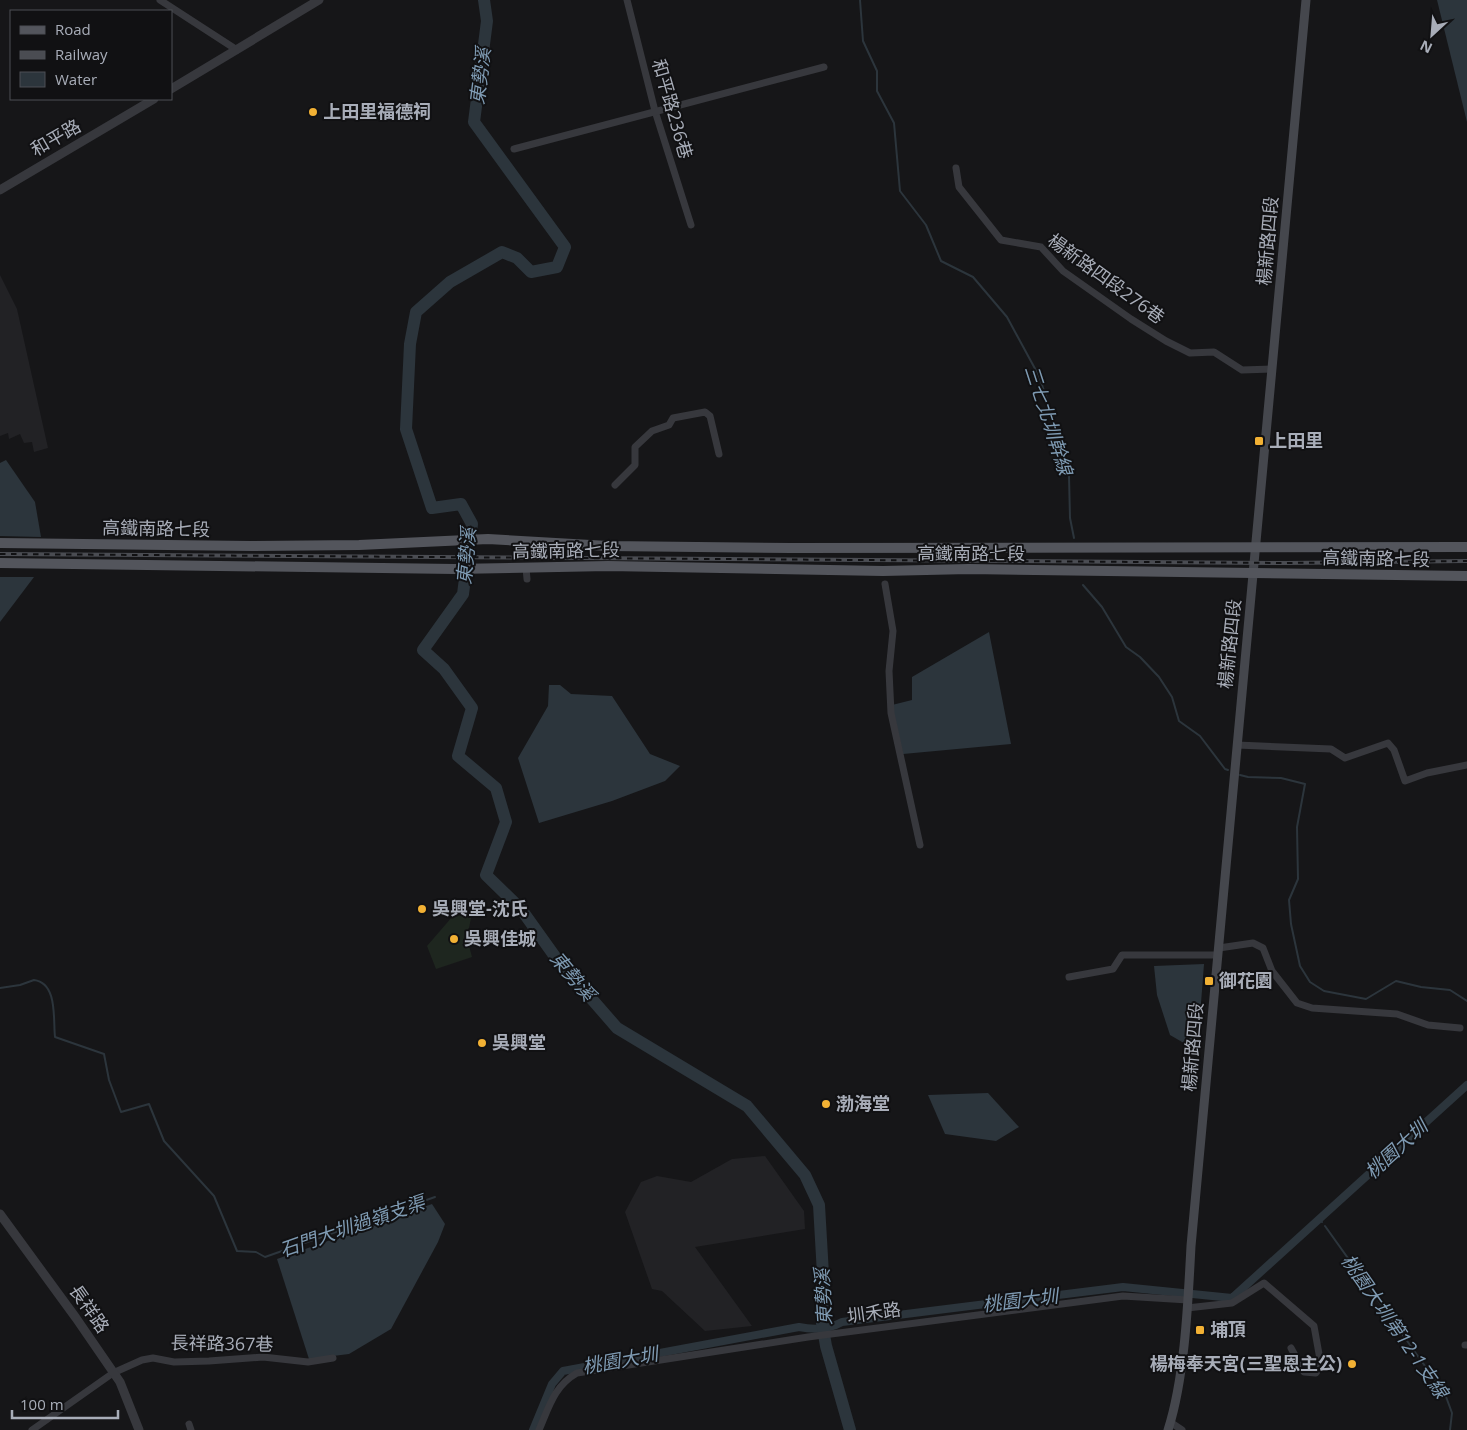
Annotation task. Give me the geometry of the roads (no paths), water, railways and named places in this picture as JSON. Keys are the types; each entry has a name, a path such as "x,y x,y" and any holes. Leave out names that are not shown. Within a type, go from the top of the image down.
{"main road":[{"name":"楊新路四段","path":"1169,1426 1178,1386 1188,1300 1191,1246 1253,574 1254,546 1267,445 1267,412 1306,0"},
{"name":"高鐵南路七段","path":"0,543 280,546 359,545 484,539 964,549 1254,546 1358,548 1467,547"},
{"name":"高鐵南路七段","path":"0,563 455,569 608,566 883,570 969,569 1467,576"}],"street":[{"path":"160,0 237,50"},
{"path":"172,88 270,28 320,0"},
{"name":"和平路236巷","path":"627,0 655,111 691,226"},
{"path":"514,150 824,67"},
{"name":"和平路","path":"0,190 152,100"},
{"name":"楊新路四段276巷","path":"956,168 960,187 1001,240 1040,247 1070,276 1138,324 1190,353 1214,352 1242,370 1272,369"},
{"path":"615,485 635,464 635,446 652,431 669,425 673,418 705,412 710,416 719,454"},
{"path":"526,568 527,579"},
{"path":"885,584 893,631 889,671 891,713 920,844"},
{"path":"1237,745 1331,749 1345,758 1388,743 1394,750 1405,781 1467,765"},
{"path":"1069,978 1112,969 1122,955 1219,951 1253,944 1263,948 1272,971 1297,1003 1312,1008 1397,1014 1428,1025 1460,1028"},
{"name":"長祥路","path":"0,1214 120,1382 139,1430"},
{"name":"圳禾路","path":"539,1430 558,1389 564,1380 577,1373 813,1336 1123,1296 1232,1303 1264,1283 1314,1326 1321,1365 1316,1372 1304,1372 1291,1348"},
{"name":"長祥路367巷","path":"32,1430 113,1373 153,1358 174,1362 263,1357 308,1362 334,1358"},
{"path":"1169,1426 1182,1430"}],"water":[{"path":"1437,0 1467,0 1467,122"},
{"path":"6,460 35,502 41,537 0,536 0,463"},
{"path":"0,577 34,577 0,622"},
{"path":"989,632 1011,744 903,754 892,705 912,700 912,677"},
{"path":"549,685 560,685 571,694 612,696 650,754 680,766 665,781 612,801 539,823 518,758 548,706"},
{"path":"1204,964 1198,1042 1189,1046 1170,1035 1157,995 1154,966"},
{"path":"988,1093 1019,1127 996,1141 945,1134 928,1095"},
{"path":"432,1204 445,1224 438,1242 391,1329 349,1354 309,1359 277,1259"}],"waterway":[{"name":"東勢溪","path":"484,0 487,21 474,122 565,247 557,267 531,272 517,258 502,252 450,282 416,312 410,344 406,429 432,508 461,504 472,524 463,594 423,650 444,669 472,708 458,756 496,788 506,822 486,875 521,909 556,958 617,1028 747,1106 805,1175 819,1205 823,1274 822,1323 826,1346 850,1430"},
{"name":"三七北圳幹線","path":"860,0 863,41 877,71 877,91 894,123 900,191 926,225 941,261 973,277 1007,317 1039,376 1055,423 1069,476 1070,518 1074,538"},
{"name":"三七北圳幹線","path":"1083,585 1102,607 1126,647 1140,657 1159,677 1172,697 1179,721 1200,736 1225,769 1228,770"},
{"name":"三七北圳幹線","path":"1240,775 1281,778 1305,784 1297,827 1298,879 1289,900 1291,924 1300,966 1310,982 1324,991 1366,999 1396,981 1421,987 1450,990 1467,1001"},
{"name":"石門大圳過嶺支渠","path":"0,988 20,985 34,980 42,983 47,988 53,1003 55,1037 104,1054 109,1080 121,1112 149,1104 164,1141 214,1196 237,1251 256,1252 265,1257 435,1197"},
{"name":"桃園大圳","path":"533,1430 552,1384 563,1371 799,1327 821,1329 842,1322 1123,1287 1232,1298 1467,1085"},
{"name":"桃園大圳第12-1支線","path":"1325,1226 1445,1394 1452,1413 1450,1430"}],"railway":[{"path":"0,554 1286,563 1467,561"}],"place":[{"name":"上田里福德祠","path":"313,112"},
{"name":"上田里","path":"1259,441"},
{"name":"吳興堂-沈氏","path":"422,909"},
{"name":"吳興佳城","path":"454,939"},
{"name":"御花園","path":"1209,981"},
{"name":"吳興堂","path":"482,1043"},
{"name":"渤海堂","path":"826,1104"},
{"name":"埔頂","path":"1200,1330"},
{"name":"楊梅奉天宮(三聖恩主公)","path":"1352,1364"}]}
